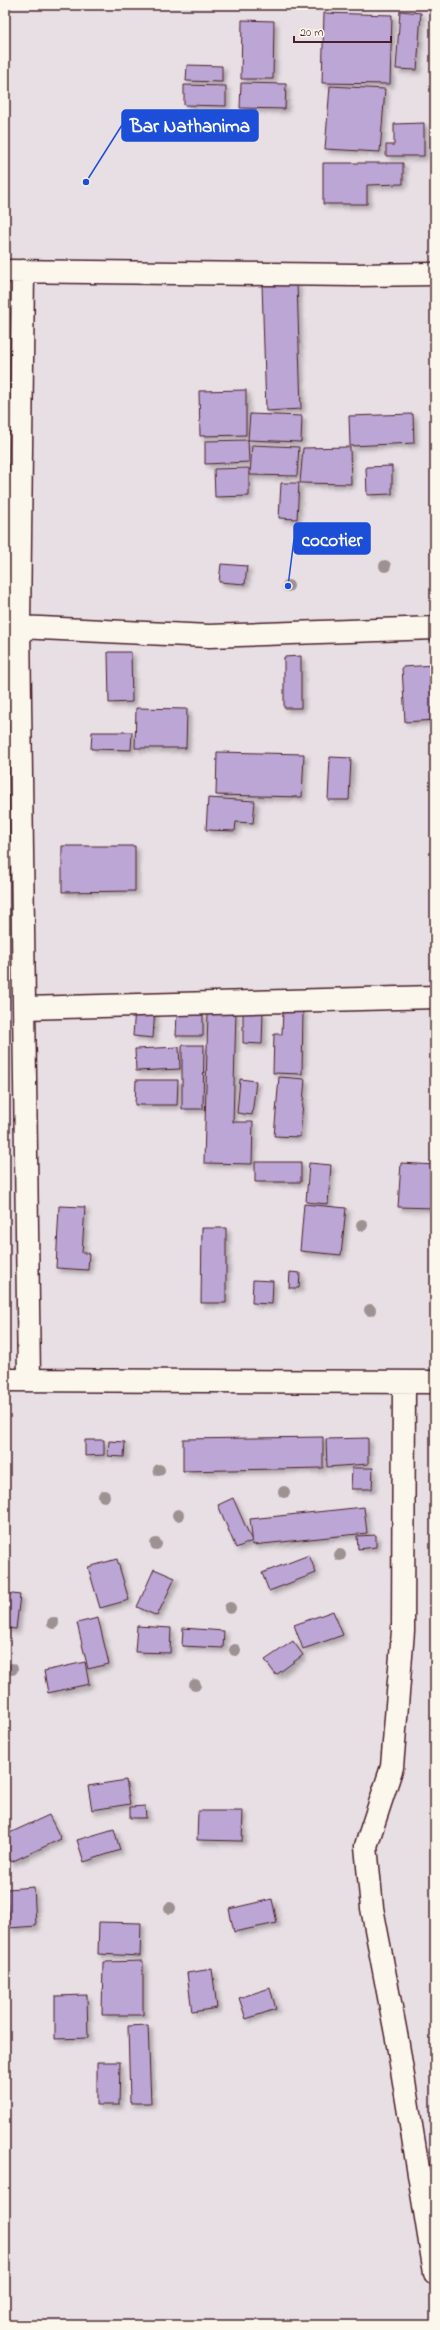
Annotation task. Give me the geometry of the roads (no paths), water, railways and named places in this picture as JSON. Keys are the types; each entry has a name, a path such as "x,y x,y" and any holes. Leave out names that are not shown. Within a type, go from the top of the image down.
{"street":[{"path":"29,1380 14,271 355,275 435,274"},
{"path":"19,627 209,636 435,628"},
{"path":"25,1008 435,997"},
{"path":"5,1380 435,1382"},
{"path":"404,1382 403,1631 392,1767 366,1846 372,1908 397,2039 435,2273"}],"place":[{"name":"Bar Nathanima","path":"86,182"},
{"name":"cocotier","path":"288,586"}]}
